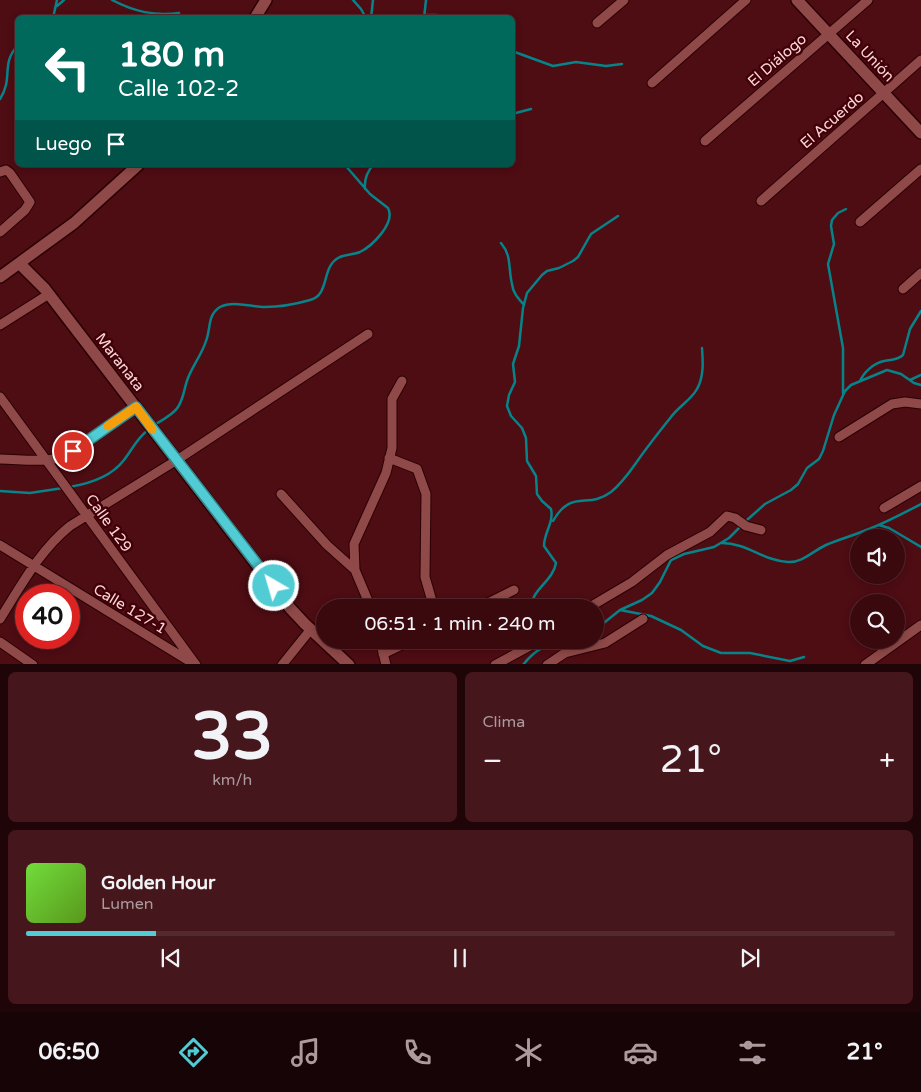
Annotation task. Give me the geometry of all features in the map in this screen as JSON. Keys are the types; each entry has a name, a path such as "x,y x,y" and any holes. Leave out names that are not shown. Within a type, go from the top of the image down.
{"street":[{"path":"257,15 266,0"},
{"path":"597,23 624,0"},
{"path":"652,83 746,0"},
{"name":"La Unión","path":"797,0 921,133"},
{"name":"El Diálogo","path":"705,141 868,0"},
{"name":"El Acuerdo","path":"761,201 921,60"},
{"path":"0,277 74,223 136,167"},
{"path":"860,222 921,168"},
{"path":"0,232 26,210 29,205 29,199 10,173 3,171"},
{"name":"Maranata","path":"20,264 49,294 286,602 342,662"},
{"path":"903,289 921,273"},
{"path":"0,325 49,294"},
{"path":"0,619 34,566 47,548 62,533 86,515 177,460 368,334"},
{"path":"367,599 355,570 354,544 386,473 392,448 392,399 402,381"},
{"name":"Calle 129","path":"0,397 196,664"},
{"path":"839,437 892,404 905,402 921,404"},
{"path":"0,459 60,457 73,451 136,407"},
{"path":"389,458 417,469 426,494 425,577 431,599"},
{"path":"884,508 921,486"},
{"path":"281,494 327,546 355,570"},
{"path":"603,599 632,582 667,555 710,532 727,516 735,518 746,526 761,530"},
{"name":"Calle 127-1","path":"0,545 196,664"},
{"path":"496,599 514,590"},
{"path":"547,664 565,653 605,643 643,619"},
{"path":"865,664 921,625"},
{"path":"282,664 311,629"},
{"path":"0,642 33,664"},
{"path":"382,649 386,664"},
{"path":"383,654 393,649"},
{"path":"495,664 524,649"}],"waterway":[{"path":"54,15 57,0"},
{"path":"57,6 64,0"},
{"path":"112,0 129,8 145,12 161,14 179,13"},
{"path":"353,0 364,15"},
{"path":"371,15 373,0"},
{"path":"424,15 426,0"},
{"path":"425,15 436,15"},
{"path":"0,99 6,84 8,65 15,49"},
{"path":"515,52 553,66 576,62 606,66 622,64"},
{"path":"515,113 531,109"},
{"path":"154,425 176,410 180,404 188,378 204,346 211,318 216,310 231,304 260,307 310,300 320,293 333,262 340,257 360,252 371,245 382,233 389,220 388,208 370,194 347,167"},
{"path":"365,189 366,176 371,167"},
{"path":"843,394 843,348 828,264 834,244 832,220 838,213 846,209"},
{"path":"533,599 551,575 556,563 544,546 552,514 551,509 537,494 536,476 527,461 526,438 522,428 511,416 507,406 509,395 515,382 513,364 519,346 523,308 527,293 542,275 547,271 559,268 573,261 578,257 591,234 618,216"},
{"path":"501,243 507,253 513,290 524,305"},
{"path":"860,381 873,366 903,355 910,329 921,311"},
{"path":"553,521 567,505 573,502 602,497 611,492 631,471 674,413 697,389 702,374 702,348"},
{"path":"747,520 765,504 791,490 798,484 807,468 819,459 834,415 845,391 851,385 887,370 901,374 914,383 921,385"},
{"path":"910,380 921,375"},
{"path":"69,487 91,482 113,471 148,430"},
{"path":"0,491 30,493 63,488"},
{"path":"722,543 739,546 771,559 793,562 803,559 826,545 876,526 921,504"},
{"path":"879,525 889,528 921,547"},
{"path":"604,623 620,610 652,593 671,560 684,554 714,547 729,538 741,526"},
{"path":"620,610 651,616 681,630 703,646 721,653 750,653 790,661 804,657"},
{"path":"524,664 532,655 541,649"}],"slow traffic":[{"path":"108,426 136,407 152,429"}],"route":[{"path":"73,451 136,407 274,586"}]}
